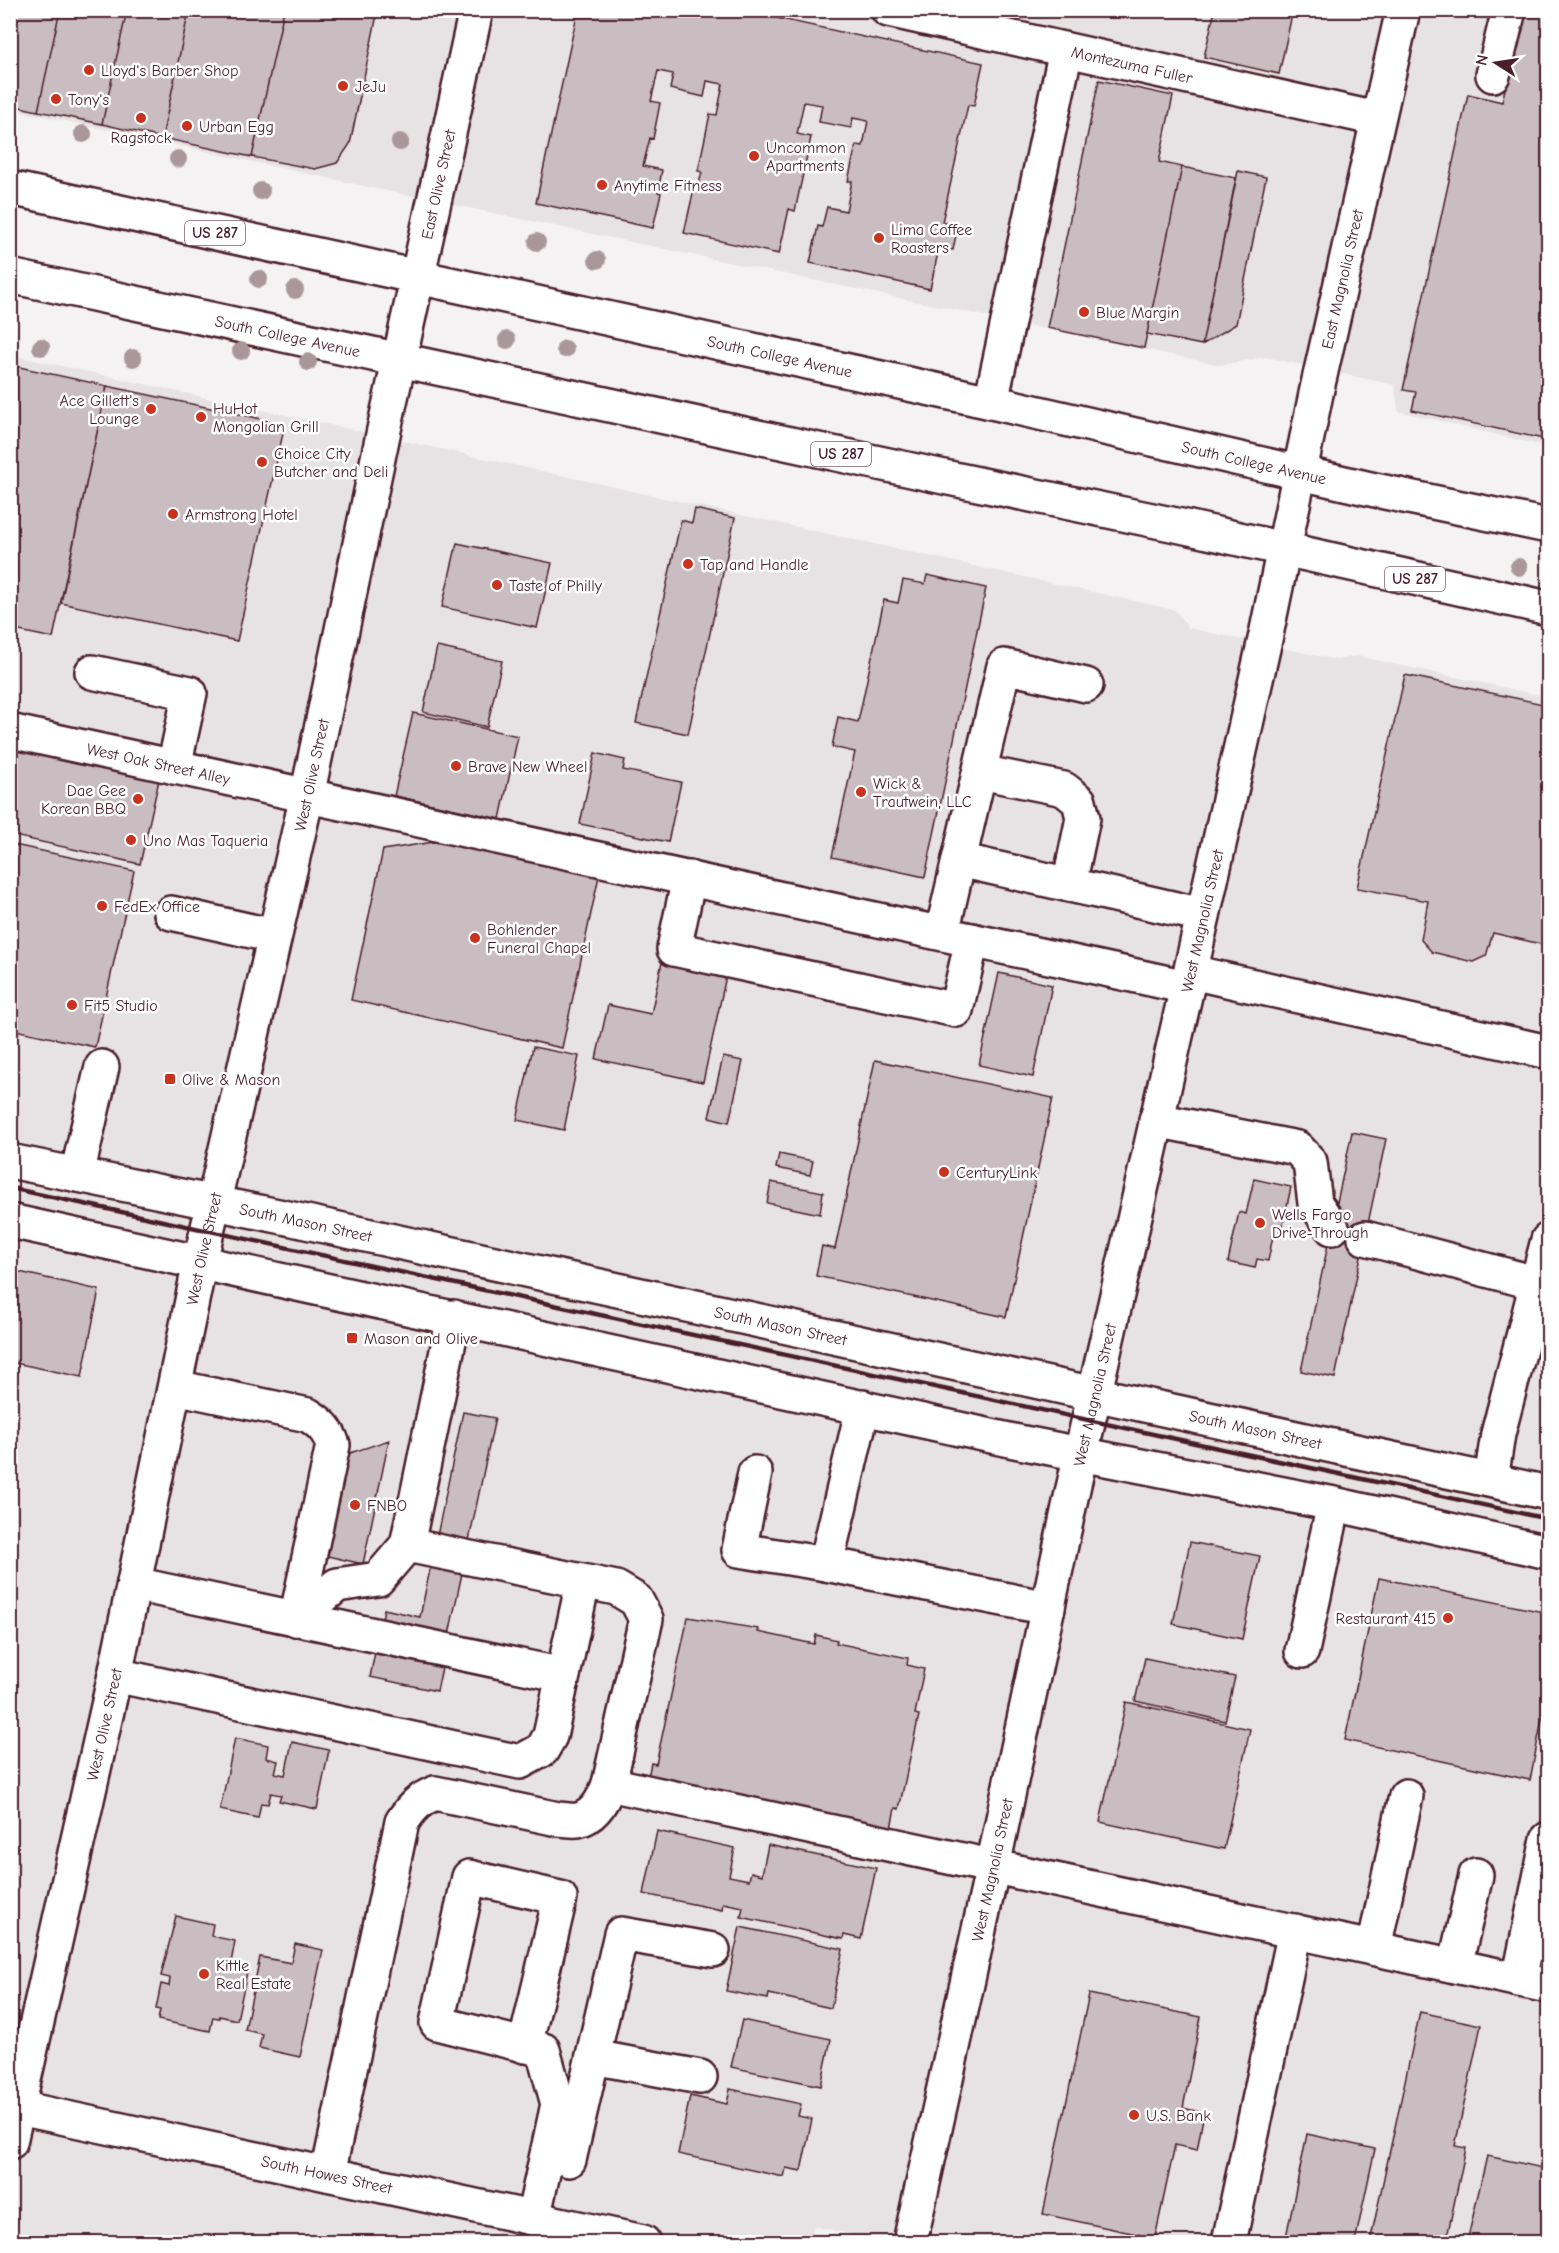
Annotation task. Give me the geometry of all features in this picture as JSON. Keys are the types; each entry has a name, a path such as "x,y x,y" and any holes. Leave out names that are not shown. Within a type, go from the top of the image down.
{"main road":[{"name":"East Olive Street","path":"400,359 476,10"},
{"name":"Montezuma Fuller","path":"888,10 1377,118"},
{"name":"East Magnolia Street","path":"1283,548 1402,10"},
{"path":"1493,75 1509,10"},
{"path":"991,402 1066,50"},
{"name":"South College Avenue","path":"10,188 991,402 1375,490 1548,526"},
{"name":"South College Avenue","path":"10,276 1283,548 1548,608"},
{"name":"West Olive Street","path":"10,2142 14,2107 115,1675 200,1262 307,796 400,359"},
{"name":"West Magnolia Street","path":"910,2242 1080,1455 1189,980 1283,548"},
{"path":"689,878 674,949 956,1010 959,860 1004,666 1086,685"},
{"path":"92,672 190,693 174,766"},
{"name":"West Oak Street Alley","path":"10,731 957,937 1189,980 1548,1052"},
{"path":"980,772 1064,789 1079,801 1083,818 1069,885"},
{"path":"959,860 1203,915"},
{"path":"171,913 274,936"},
{"path":"77,1175 102,1067"},
{"path":"1156,1120 1297,1148 1310,1162 1315,1203 1332,1228"},
{"name":"South Mason Street","path":"10,1161 214,1203 1548,1493"},
{"path":"10,1221 1080,1455 1334,1504 1548,1552"},
{"path":"1365,1238 1536,1283"},
{"path":"1491,1480 1498,1434 1548,1240"},
{"path":"296,1619 337,1585 378,1579 407,1545 454,1317"},
{"path":"175,1387 308,1415 321,1423 329,1434 333,1445 296,1619"},
{"path":"826,1564 863,1407"},
{"path":"755,1473 739,1550 826,1564 1048,1608"},
{"path":"1302,1651 1334,1504"},
{"path":"328,2174 402,1822 411,1807 435,1793 558,1819 578,1820 593,1811 603,1800 609,1784 646,1619 636,1600 616,1588 407,1545"},
{"path":"115,1675 520,1762 542,1750 550,1736 583,1582"},
{"path":"134,1584 563,1675"},
{"path":"609,1784 1534,1983 1548,1839"},
{"path":"1374,1948 1406,1796"},
{"path":"1455,1966 1476,1875"},
{"path":"525,2046 560,1898 469,1877 437,2023 525,2046 543,2050 558,2104 544,2221"},
{"path":"1229,2242 1295,1931"},
{"path":"544,2221 593,2057 621,1934 713,1950"},
{"path":"593,2057 700,2078"},
{"name":"South Howes Street","path":"14,2107 644,2242"}],"shaded area":[{"path":"11,11 1548,11 1548,447 1398,411 1395,385 1265,357 1220,365 378,189 11,109"},
{"path":"11,355 1175,610 1188,628 1337,660 1356,656 1548,697 1548,2242 886,2242 814,2226 810,2242 11,2242"}],"building":[{"path":"10,10 60,10 38,111 10,105"},
{"path":"60,10 127,10 102,124 38,111"},
{"path":"127,10 189,10 162,138 102,124"},
{"path":"189,10 284,10 252,157 162,138"},
{"path":"284,10 378,10 350,144 337,163 315,169 252,157"},
{"name":"Uncommon Apartments","path":"578,10 740,10 983,63 974,106 968,105 942,222 958,225 953,250 939,248 930,289 810,263 818,226 822,227 827,207 846,211 852,181 848,181 856,145 863,146 868,121 853,118 851,128 819,122 822,105 804,102 797,134 811,137 795,211 789,209 779,254 684,233 694,189 697,191 702,172 698,171 710,114 717,115 723,84 707,81 704,97 670,89 673,74 658,71 651,101 660,103 653,139 650,138 643,166 662,170 658,192 661,193 653,228 536,203"},
{"path":"1215,10 1293,10 1279,74 1204,57"},
{"path":"1523,10 1548,10 1548,440 1412,410 1416,392 1403,390 1468,94 1502,102"},
{"path":"1099,80 1173,96 1159,162 1182,167 1144,348 1047,328"},
{"path":"1182,167 1236,178 1202,345 1147,334"},
{"path":"1238,171 1266,177 1236,324 1202,345"},
{"path":"10,365 107,386 53,638 10,629"},
{"name":"Armstrong Hotel","path":"107,386 285,424 237,641 61,603"},
{"path":"695,509 735,518 688,734 636,723 681,520 692,523"},
{"name":"Taste of Philly","path":"457,543 552,563 537,628 442,607"},
{"path":"927,575 986,588 925,877 832,857 855,752 832,747 838,717 858,722 884,600 898,603 903,580 925,584"},
{"path":"437,647 502,661 487,727 423,712"},
{"path":"1405,675 1548,705 1548,932 1545,945 1493,933 1486,956 1473,962 1432,952 1421,940 1428,901 1357,888"},
{"name":"Brave New Wheel","path":"413,713 518,736 500,819 394,796"},
{"path":"10,747 159,780 140,864 10,835"},
{"path":"595,753 625,760 623,770 681,782 668,842 580,824"},
{"name":"Bohlender Funeral Chapel","path":"440,841 599,876 562,1048 351,1000 383,850"},
{"path":"10,844 134,871 95,1047 10,1029"},
{"path":"662,962 726,976 703,1082 596,1059 608,1005 651,1014"},
{"path":"999,973 1052,985 1033,1077 979,1065"},
{"path":"533,1047 579,1056 564,1130 517,1120"},
{"path":"723,1057 743,1061 729,1122 709,1117"},
{"name":"CenturyLink","path":"875,1060 1053,1098 1006,1317 816,1276 822,1246 835,1249"},
{"path":"1352,1132 1386,1139 1335,1378 1301,1371"},
{"path":"779,1154 813,1161 810,1175 776,1168"},
{"name":"Wells Fargo Drive-Through","path":"1254,1179 1291,1187 1281,1233 1274,1231 1268,1261 1257,1259 1255,1268 1228,1262 1239,1212 1246,1214"},
{"path":"771,1182 823,1192 820,1214 767,1203"},
{"path":"15,1271 99,1290 82,1377 10,1362 10,1290"},
{"path":"463,1412 495,1418 437,1691 370,1677 384,1609 420,1617"},
{"name":"FNBO","path":"389,1440 363,1564 323,1555 344,1455"},
{"path":"1190,1542 1260,1556 1242,1639 1173,1624"},
{"path":"1379,1578 1548,1613 1548,1689 1530,1780 1345,1740"},
{"path":"688,1617 759,1629 758,1632 814,1644 816,1635 837,1640 836,1643 908,1658 907,1665 924,1669 915,1714 919,1715 899,1809 895,1808 890,1833 647,1782 651,1763 656,1764"},
{"path":"1145,1658 1235,1677 1225,1721 1135,1701"},
{"path":"1126,1702 1250,1729 1224,1849 1100,1822"},
{"path":"235,1738 268,1745 266,1758 278,1761 275,1773 285,1775 292,1742 329,1750 317,1809 279,1801 281,1795 271,1793 268,1804 261,1803 258,1818 220,1810"},
{"path":"657,1831 735,1848 729,1876 749,1880 751,1872 762,1875 768,1845 876,1868 861,1939 844,1935 843,1939 741,1917 743,1907 723,1903 722,1910 644,1894"},
{"name":"Kittle Real Estate","path":"176,1916 213,1924 211,1936 235,1941 230,1968 247,1972 237,2020 213,2017 210,2031 158,2020 160,2010 156,2009 161,1984 169,1986 170,1978 161,1976"},
{"path":"740,1927 843,1949 831,2008 769,1994 768,1999 726,1991"},
{"path":"295,1944 323,1950 300,2057 259,2048 262,2034 245,2030 260,1957 291,1963"},
{"name":"U.S. Bank","path":"1089,1994 1201,2017 1183,2108 1204,2113 1197,2150 1175,2145 1155,2238 1043,2214"},
{"path":"1420,2012 1481,2025 1455,2146 1466,2148 1446,2242 1370,2242"},
{"path":"742,2020 831,2039 821,2086 731,2067"},
{"path":"730,2089 801,2104 798,2116 812,2119 801,2171 786,2168 784,2177 678,2154 690,2096 727,2104"},
{"path":"1307,2134 1375,2149 1355,2242 1285,2242"},
{"path":"1487,2156 1548,2169 1548,2207 1541,2242 1467,2242"}],"railway":[{"path":"10,1188 1548,1519"}],"place":[{"name":"Lloyd's Barber Shop","path":"89,70"},
{"name":"JeJu","path":"343,86"},
{"name":"Tony's","path":"56,99"},
{"name":"Ragstock","path":"141,118"},
{"name":"Urban Egg","path":"187,126"},
{"name":"Uncommon Apartments","path":"754,156"},
{"name":"Anytime Fitness","path":"602,185"},
{"name":"Lima Coffee Roasters","path":"879,238"},
{"name":"Blue Margin","path":"1084,312"},
{"name":"Ace Gillett's Lounge","path":"151,409"},
{"name":"HuHot Mongolian Grill","path":"201,417"},
{"name":"Choice City Butcher and Deli","path":"262,462"},
{"name":"Armstrong Hotel","path":"173,514"},
{"name":"Tap and Handle","path":"688,564"},
{"name":"Taste of Philly","path":"497,585"},
{"name":"Brave New Wheel","path":"456,766"},
{"name":"Wick & Trautwein, LLC","path":"861,792"},
{"name":"Dae Gee Korean BBQ","path":"138,799"},
{"name":"Uno Mas Taqueria","path":"131,840"},
{"name":"FedEx Office","path":"102,906"},
{"name":"Bohlender Funeral Chapel","path":"475,938"},
{"name":"Fit5 Studio","path":"72,1005"},
{"name":"Olive & Mason","path":"170,1079"},
{"name":"CenturyLink","path":"944,1172"},
{"name":"Wells Fargo Drive-Through","path":"1260,1223"},
{"name":"Mason and Olive","path":"352,1338"},
{"name":"FNBO","path":"355,1505"},
{"name":"Restaurant 415","path":"1448,1618"},
{"name":"Kittle Real Estate","path":"204,1974"},
{"name":"U.S. Bank","path":"1134,2115"}]}
